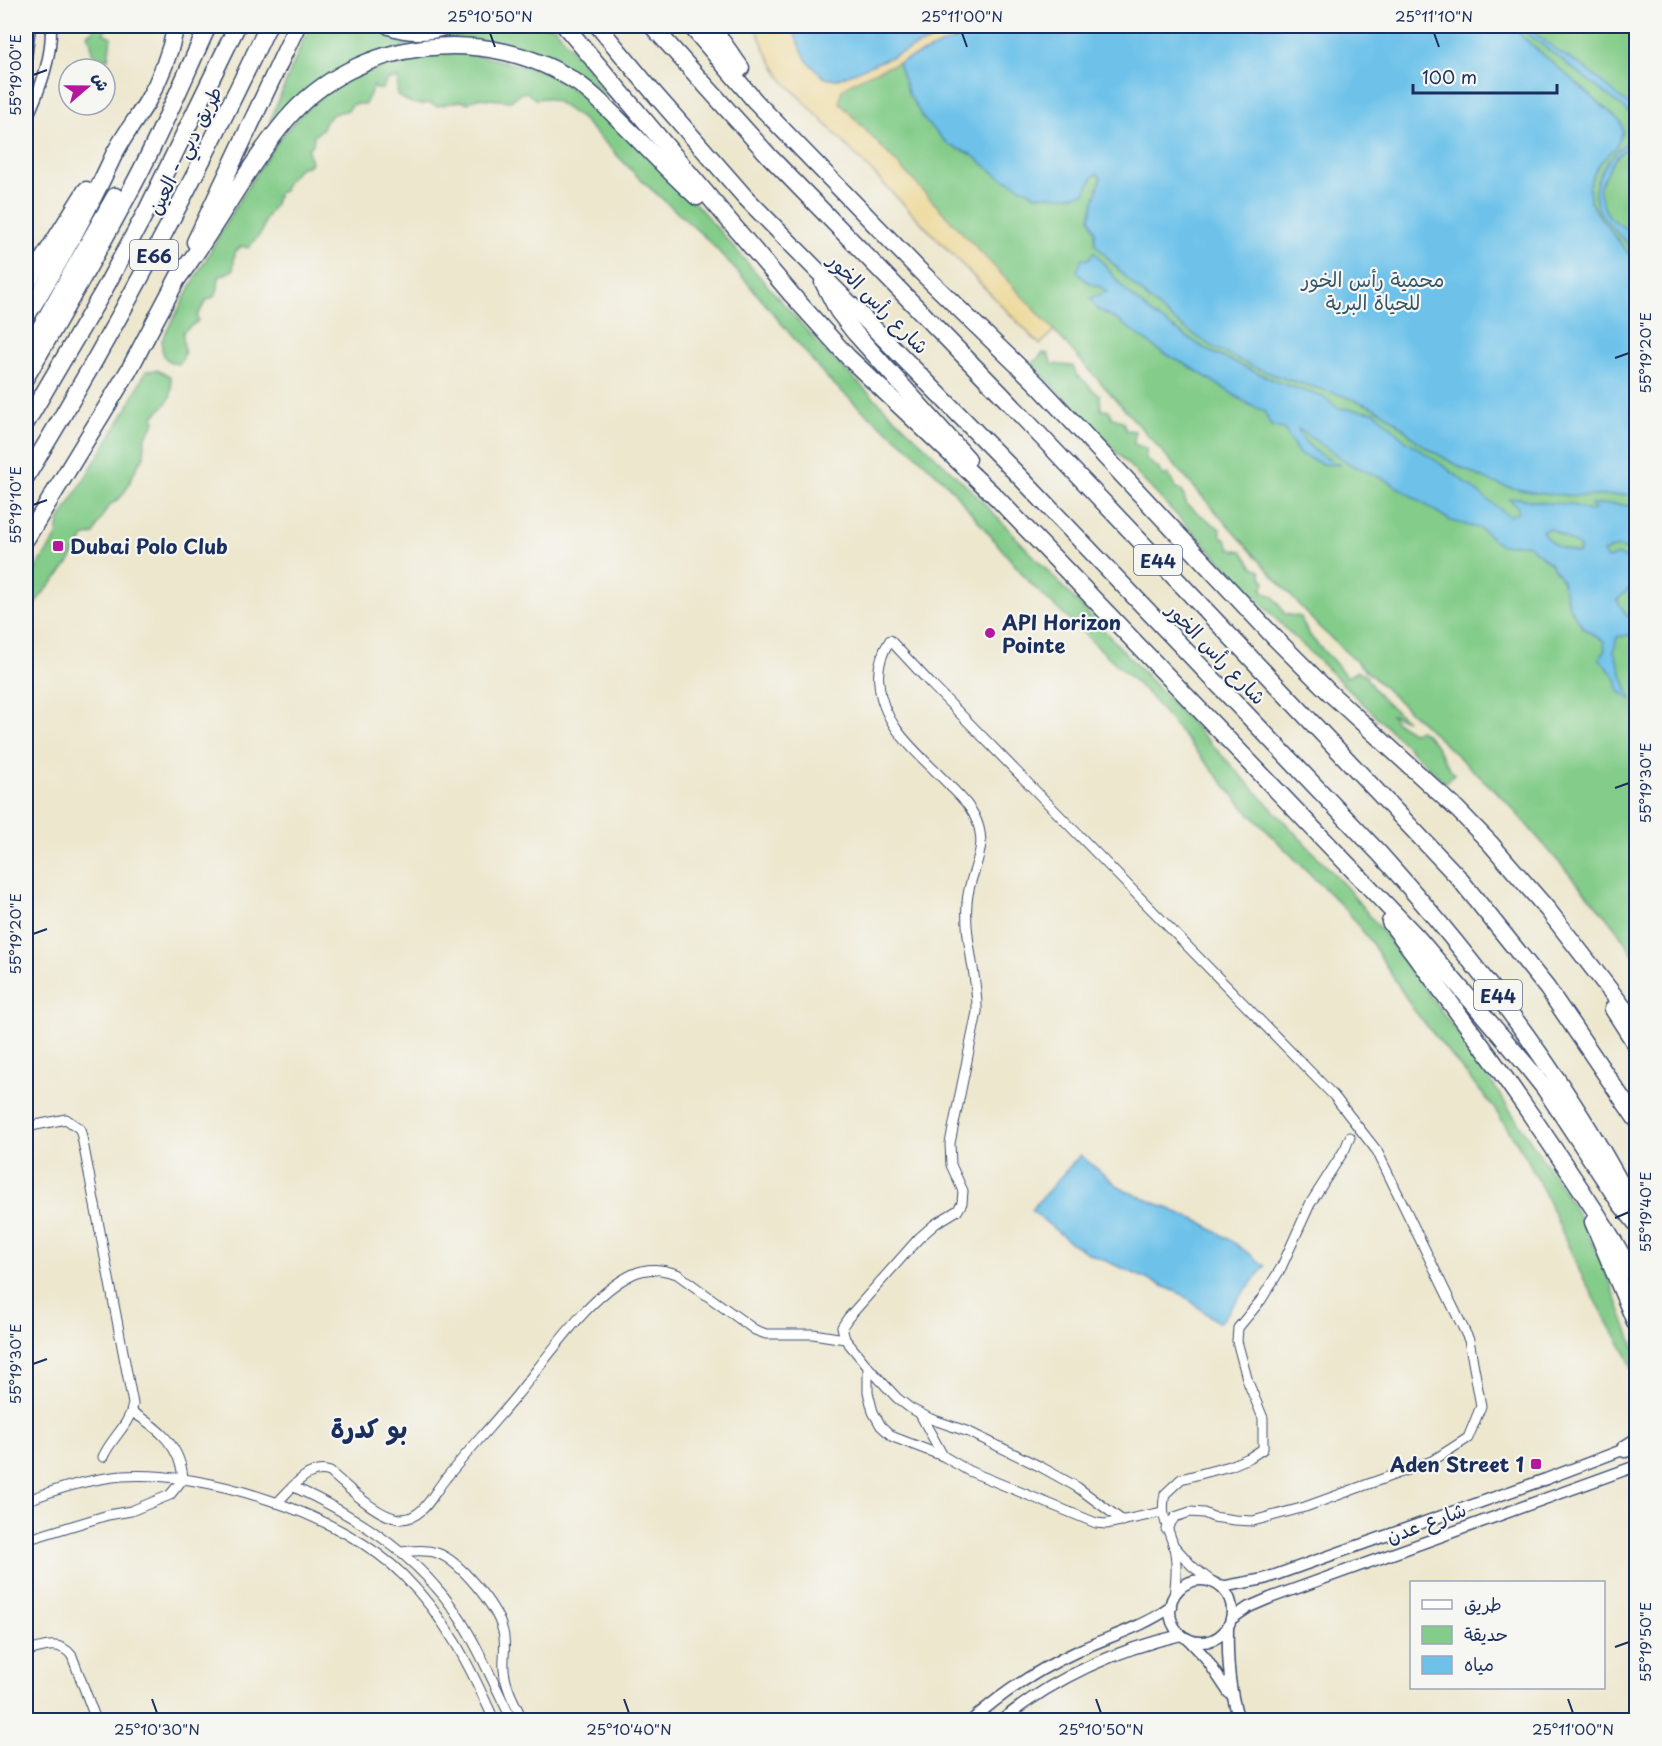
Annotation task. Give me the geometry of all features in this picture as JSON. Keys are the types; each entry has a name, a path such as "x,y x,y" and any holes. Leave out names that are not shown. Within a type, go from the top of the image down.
{"highway":[{"path":"26,317 95,196 111,160 158,81 170,51 176,26"},
{"path":"26,377 135,181 170,111 208,26"},
{"name":"طريق دبي - العين","path":"26,423 104,290 237,26"},
{"name":"طريق دبي - العين","path":"26,477 107,342 169,227 268,26"},
{"path":"26,539 129,370 178,278 297,26"},
{"path":"389,26 416,32 447,26"},
{"path":"565,26 792,295 848,357 997,498 1335,850 1441,964 1526,1065 1636,1223"},
{"name":"شارع رأس الخور","path":"598,26 745,197 1020,477 1372,846 1426,906 1470,959 1538,1051 1574,1104 1636,1213"},
{"name":"شارع رأس الخور","path":"652,26 770,157 1000,393 1458,877 1546,988 1636,1119"},
{"path":"691,26 755,101 920,271 1037,384 1302,666 1474,826 1520,877 1636,1024"},
{"path":"711,26 749,79 778,114 892,233 920,271"},
{"path":"178,278 210,234 268,143 287,118 310,96 336,78 364,63 395,52 426,48 457,45 483,47 536,61 567,76 606,106 702,201 729,219"},
{"path":"26,353 170,98 179,87"},
{"path":"26,286 97,174 111,160"},
{"path":"818,270 832,302 850,326 958,447 997,498"},
{"path":"1335,850 1506,1077 1594,1205 1636,1282"},
{"path":"1578,949 1599,988 1636,1045"},
{"path":"1565,1164 1607,1251 1636,1324"}],"street":[{"path":"26,59 30,26"},
{"path":"26,120 44,76 51,26"},
{"path":"1123,1521 1077,1487 1041,1467 969,1432 920,1414 897,1398 845,1339 842,1327 848,1318 919,1238 935,1224 958,1210 962,1203 963,1195 951,1165 950,1143 977,1012 968,938 967,909 972,876 981,853 980,831 968,804 899,733 886,713 879,691 879,669 880,658 890,640 1334,1096 1377,1151 1469,1340 1481,1406 1468,1438 1432,1461 1305,1506 1253,1521 1214,1518 1204,1513 1190,1512 1175,1517 1167,1529"},
{"path":"26,1127 66,1119 80,1129 133,1396 129,1419 108,1446 103,1457"},
{"path":"1232,1699 1210,1664 1175,1627 1171,1617 1176,1571 1173,1545 1163,1512 1165,1494 1181,1479 1230,1466 1263,1449 1263,1418 1248,1382 1237,1341 1238,1328 1261,1300 1281,1268 1310,1204 1345,1149 1350,1137"},
{"path":"277,1503 308,1473 323,1470 330,1472 382,1514 400,1519 413,1518 422,1511 445,1479 589,1308 617,1284 642,1270 663,1269 677,1274 755,1330 766,1334 813,1334 845,1339"},
{"path":"868,1367 870,1404 881,1426 893,1437 943,1456 969,1471 1087,1520 1106,1524 1163,1512"},
{"path":"26,1540 108,1515 131,1511 170,1496 183,1479 182,1465 174,1448 154,1427 132,1412"},
{"path":"920,1414 943,1456"},
{"name":"شارع عدن","path":"1217,1585 1243,1585 1275,1575 1546,1479 1631,1446"},
{"name":"شارع عدن","path":"1229,1623 1249,1607 1270,1598 1636,1466"},
{"path":"26,1501 64,1488 103,1479 140,1476 183,1479 228,1488 277,1503 347,1535 377,1553 402,1574 425,1599 450,1631 494,1720"},
{"path":"294,1487 339,1509 401,1552 436,1587 452,1608 480,1655 512,1720"},
{"path":"1173,1545 1191,1566 1217,1585 1228,1597 1232,1608 1229,1623 1229,1675 1232,1699 1239,1720"},
{"path":"401,1552 430,1551 446,1557 458,1566 490,1605 502,1628 505,1644 505,1677 523,1720"},
{"path":"972,1720 1013,1688 1044,1668 1152,1620 1173,1602 1181,1588 1191,1582 1203,1580 1217,1585"},
{"path":"1002,1720 1048,1687 1080,1670 1149,1642 1185,1637 1206,1642 1214,1639 1229,1623"},
{"path":"26,1652 53,1645 66,1649 72,1656 96,1720"}],"green space":[{"path":"93,26 109,26 103,33 111,37 108,57 97,57 92,53 91,42 87,35 93,32"},
{"path":"309,26 375,26 400,37 416,39 417,42 397,49 274,123 270,121"},
{"path":"461,26 553,26 615,101 581,77 507,45 484,41 438,40 438,36"},
{"name":"محمية رأس الخور للحياة البرية","path":"787,26 1636,26 1636,958 1615,927 1507,802 1318,626 1059,336 800,60"},
{"path":"456,53 480,56 540,70 586,97 687,194 824,350 976,495 1347,888 1386,936 1470,1050 1585,1227 1611,1285 1636,1352 1636,1406 1634,1376 1628,1358 1581,1274 1525,1155 1494,1108 1413,1009 1371,942 1349,913 1245,809 1149,695 1030,583 948,485 909,448 826,377 746,281 707,239 641,180 582,119 557,102 547,98 535,99 526,92 519,94 511,101 477,98 468,103 460,101 437,106 429,103 412,103 397,95 398,78 387,80 382,89 376,89 374,86 365,104 353,104 348,110 333,114 314,136 313,144 308,149 311,162 308,166 300,167 286,183 284,191 278,193 262,232 248,248 242,246 235,252 233,270 219,277 216,294 207,300 197,316 198,321 183,332 184,352 179,364 170,362 164,356 162,340 238,203 280,138 306,109 338,86 381,67"},
{"path":"1043,353 1048,354 1052,364 1073,366 1077,376 1100,395 1101,410 1109,410 1112,418 1123,421 1126,430 1135,431 1134,444 1146,448 1146,459 1158,468 1163,476 1168,474 1176,489 1182,491 1187,505 1220,529 1221,537 1225,538 1230,549 1242,551 1253,567 1260,570 1265,581 1262,591 1274,597 1285,614 1301,617 1315,642 1346,677 1358,671 1365,674 1377,693 1407,720 1391,715 1396,722 1412,732 1419,730 1431,739 1455,774 1445,783 1282,625 1032,364"},
{"path":"157,370 170,376 172,390 169,400 153,417 155,421 145,438 144,457 123,495 110,505 94,534 83,537 66,567 39,598 26,628 26,584 57,536 59,521 127,409 146,371"}],"sand":[{"path":"755,26 791,26 807,61 825,78 838,79 951,32 973,26 996,26 859,79 841,91 840,103 1054,330 1040,345 782,79 766,52"}],"water":[{"path":"791,26 973,26 951,32 838,79 825,78 807,61"},
{"path":"996,26 1510,26 1621,122 1623,132 1616,147 1599,164 1589,184 1590,201 1636,263 1636,494 1585,496 1551,494 1491,482 1424,446 1382,412 1345,396 1251,366 1200,339 1178,323 1136,287 1095,244 1095,231 1090,217 1101,178 1098,174 1093,176 1085,193 1069,196 1036,195 997,175 971,154 949,145 925,121 909,95 898,63 948,42"},
{"path":"1518,26 1526,26 1560,53 1584,67 1636,111 1636,115 1629,112"},
{"path":"1636,137 1636,143 1626,148 1614,160 1601,183 1600,191 1603,204 1611,218 1632,235 1636,253 1606,221 1599,210 1596,188 1598,178 1610,158"},
{"path":"1094,252 1124,289 1152,314 1207,350 1278,382 1323,397 1338,408 1375,412 1403,438 1509,516 1519,512 1517,506 1509,499 1518,498 1545,503 1571,504 1588,511 1595,510 1591,505 1616,504 1636,507 1636,552 1618,547 1603,552 1607,559 1618,555 1636,563 1636,591 1629,589 1617,600 1627,616 1636,616 1636,637 1628,635 1617,637 1614,651 1631,700 1618,690 1616,678 1599,658 1605,651 1604,641 1584,629 1569,607 1562,580 1551,564 1527,544 1500,545 1481,529 1451,521 1388,481 1350,464 1298,429 1310,446 1340,465 1322,464 1299,454 1284,429 1271,426 1264,411 1248,404 1192,368 1160,351 1119,321 1097,309 1090,298 1107,292 1088,282 1077,271 1082,259 1089,259","holes":["1550,528 1581,548 1578,553 1562,548 1548,540 1542,531"]},
{"path":"1080,1155 1122,1189 1198,1221 1232,1241 1265,1266 1219,1323 1181,1294 1090,1254 1070,1242 1031,1210"}],"place":[{"name":"Dubai Polo Club","path":"58,546"},
{"name":"API Horizon Pointe","path":"990,633"},
{"name":"Aden Street 1","path":"1536,1464"}],"district":[{"name":"بو كدرة","path":"369,1427"}]}
